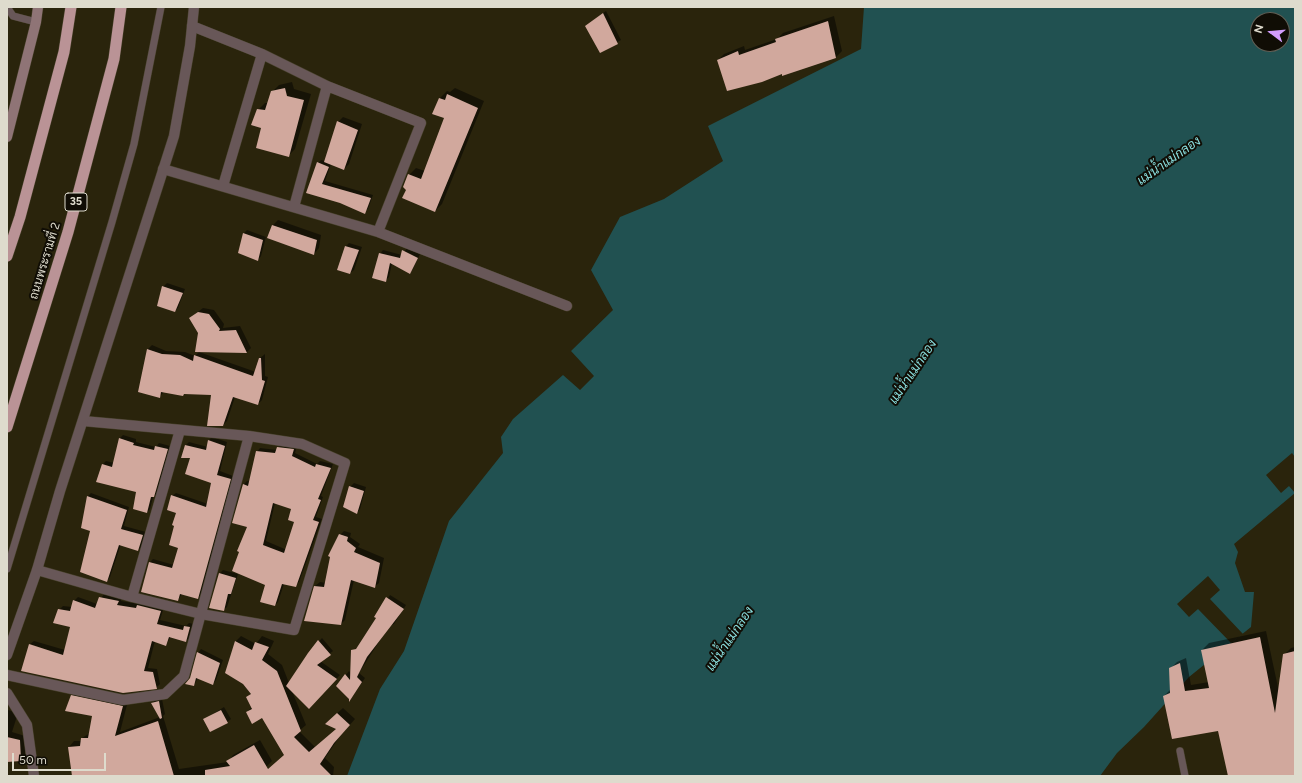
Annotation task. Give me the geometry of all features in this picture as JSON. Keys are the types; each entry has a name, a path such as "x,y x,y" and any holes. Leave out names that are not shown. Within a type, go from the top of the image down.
{"highway":[{"path":"7,256 20,217 64,52 71,7"},
{"name":"ถนนพระรามที่ 2","path":"7,427 68,232 114,59 121,7"}],"main road":[{"path":"7,136 36,22 38,7"}],"street":[{"path":"7,655 37,570 174,136 194,7"},
{"path":"192,26 262,54 327,86 422,123 378,232"},
{"path":"223,186 262,54"},
{"path":"294,207 327,86"},
{"path":"163,168 378,232 567,306"},
{"path":"37,570 132,597 201,614 294,630 345,463 302,444 249,436 83,421"},
{"path":"132,597 180,430"},
{"path":"7,674 123,700 165,694 184,676 249,436"},
{"path":"7,693 27,725 34,776"}],"lane":[{"path":"8,7 14,16 36,22"},
{"path":"7,569 112,222 134,144 161,7"},
{"path":"1180,751 1185,776"}],"water":[{"name":"แม่น้ำแม่กลอง","path":"864,7 1295,7 1295,493 1234,544 1238,552 1235,563 1245,592 1254,592 1251,627 1189,677 1144,727 1117,753 1100,776 347,776 380,689 404,651 449,521 503,453 501,437 513,419 563,375 580,390 594,376 571,351 613,310 591,270 620,217 664,199 723,161 708,126 861,49"}],"pier":[{"path":"1292,453 1295,457 1295,493 1289,486 1281,493 1266,475"},
{"path":"1208,576 1220,590 1210,599 1243,634 1231,643 1198,609 1189,617 1177,604"}],"building":[{"path":"603,13 618,44 600,53 585,26"},
{"path":"828,21 836,58 782,76 782,74 762,82 727,91 717,60 738,51 739,55 776,42 775,39"},
{"path":"285,88 287,96 304,100 289,157 256,148 261,128 251,125 257,109 265,110 271,91"},
{"path":"447,94 478,108 435,212 402,198 406,190 403,187 408,174 421,179 444,118 432,114 439,98 445,100"},
{"path":"337,121 358,130 344,170 324,162"},
{"path":"317,162 329,167 322,184 371,198 365,214 340,203 306,193"},
{"path":"272,225 317,240 314,255 267,238"},
{"path":"243,233 263,240 258,261 238,253"},
{"path":"345,246 359,250 350,274 337,270"},
{"path":"402,250 418,258 410,274 390,263 386,282 372,278 379,253 400,258"},
{"path":"162,286 183,293 175,312 157,306"},
{"path":"198,312 209,314 220,329 219,331 236,330 247,353 195,352 198,333 189,318"},
{"path":"147,349 162,354 180,355 193,361 194,355 253,376 259,358 261,358 262,380 265,381 258,405 233,397 223,426 207,426 211,395 184,394 183,396 161,392 160,398 138,392"},
{"path":"119,438 134,443 133,445 154,450 155,446 168,449 154,497 151,497 147,513 133,509 136,492 96,482 102,464 112,467"},
{"path":"208,440 225,446 217,475 231,479 198,599 180,594 178,601 141,592 149,562 172,568 178,548 169,545 174,526 172,525 176,513 167,510 171,495 206,507 211,483 185,474 190,458 181,458 185,445 206,450"},
{"path":"277,447 294,449 292,456 315,467 316,464 331,468 318,499 321,500 313,520 319,522 296,587 282,584 275,606 260,602 265,585 232,571 239,552 237,551 247,527 232,523 243,484 248,486 256,451 275,453","holes":["273,503 291,509 288,520 294,522 284,553 263,545"]},
{"path":"349,486 364,491 357,514 343,507"},
{"path":"87,496 127,510 121,529 143,535 138,551 119,545 107,582 80,572 90,531 81,528"},
{"path":"339,534 348,537 347,541 356,548 354,552 380,563 375,588 351,580 341,625 304,621 314,586 324,587 330,557 328,556"},
{"path":"219,573 236,578 231,594 228,594 224,611 209,608"},
{"path":"99,597 119,601 117,605 136,608 137,605 161,611 157,624 183,630 184,626 190,627 186,642 169,637 166,646 152,641 144,671 153,672 157,689 123,693 21,671 29,644 63,655 70,627 53,623 58,609 70,611 73,600 95,608"},
{"path":"386,597 404,609 367,657 357,677 362,682 349,702 349,699 336,686 345,674 350,680 351,650 356,649 376,618 374,617"},
{"path":"1260,637 1275,713 1283,654 1295,651 1295,776 1228,776 1218,731 1172,739 1163,696 1170,693 1169,668 1180,663 1185,691 1209,688 1201,650"},
{"path":"318,640 331,655 317,665 337,679 309,709 286,686"},
{"path":"235,641 252,650 255,642 269,647 262,660 277,671 301,731 294,737 309,752 336,729 325,724 337,713 350,725 334,743 320,764 332,776 205,776 205,770 230,766 226,761 254,745 268,769 284,755 262,718 252,724 246,712 252,709 246,697 251,694 243,684 225,673"},
{"path":"197,652 220,663 213,685 196,678 194,686 185,684 190,678"},
{"path":"71,695 123,706 115,736 158,721 174,776 72,776 68,747 80,746 81,738 88,738 92,716 65,711"},
{"path":"159,701 162,718 160,719 151,703"},
{"path":"221,710 228,723 210,732 203,719"},
{"path":"7,737 20,740 21,761 7,762"}]}
